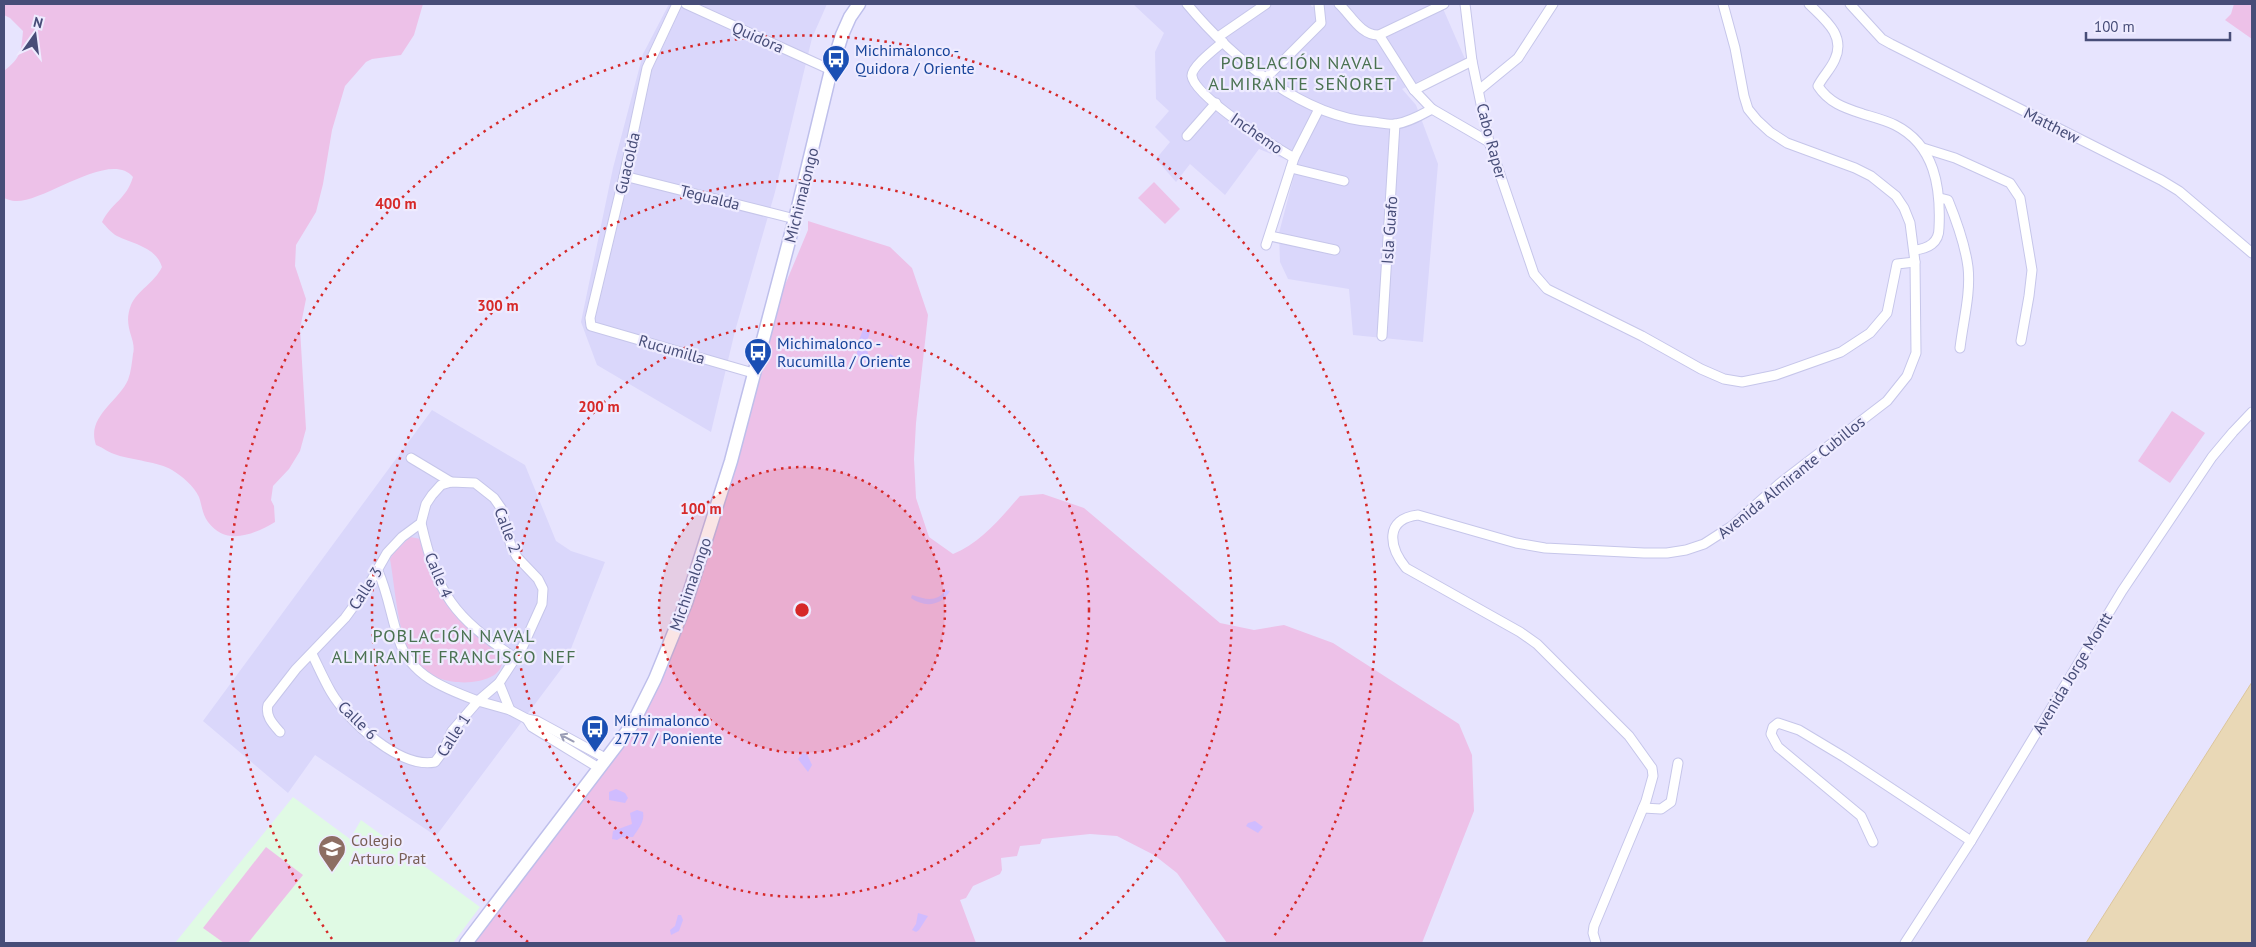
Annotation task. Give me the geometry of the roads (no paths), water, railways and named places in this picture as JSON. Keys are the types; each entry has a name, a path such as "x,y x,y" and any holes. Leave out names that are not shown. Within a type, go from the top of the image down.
{"main road":[{"name":"Michimalongo","path":"466,943 634,721 655,679 686,602 731,460 795,218 831,70 850,16 859,4"}],"street":[{"name":"Guacolda","path":"591,326 590,318 624,176 647,68 677,4"},
{"name":"Quidora","path":"686,4 831,70"},
{"path":"1186,4 1220,39 1266,78 1319,109 1359,121 1396,124 1432,109"},
{"path":"1220,39 1266,4"},
{"path":"1266,78 1321,23 1319,4"},
{"path":"1339,4 1366,33 1372,36 1379,35 1444,4"},
{"name":"Cabo Raper","path":"1465,4 1472,61 1489,142 1534,274 1548,289 1642,336 1701,369 1724,380 1742,382 1776,376 1841,352 1870,333 1887,313 1897,264 1915,262"},
{"path":"1479,90 1518,58 1553,4"},
{"name":"Avenida Almirante Cubillos","path":"1596,943 1593,933 1594,926 1643,808 1653,776 1652,768 1629,736 1537,644 1520,632 1406,568 1394,550 1392,538 1396,524 1406,516 1418,515 1516,542 1546,548 1667,553 1704,544 1732,526 1779,484 1887,400 1899,388 1910,370 1916,353 1915,262 1910,223 1896,196 1871,176 1855,168 1787,143 1770,132 1748,109 1723,4"},
{"path":"1808,4 1836,34 1840,47 1834,61 1823,74 1818,86 1824,94 1843,107 1896,125 1923,148 1933,166 1940,198 1937,238 1931,246 1914,250"},
{"name":"Matthew","path":"1850,4 1882,39 2161,180 2178,191 2252,253"},
{"path":"1379,35 1414,90 1432,109 1489,142"},
{"name":"Inchemo","path":"1220,39 1194,69 1192,76 1195,82 1216,103 1256,135 1294,158"},
{"path":"1414,90 1472,61"},
{"path":"1187,136 1216,103"},
{"path":"1319,109 1294,158 1268,240 1335,250"},
{"name":"Isla Guafo","path":"1382,336 1396,124"},
{"path":"1923,148 1955,158 2010,183 2020,198 2032,270 2030,296 2021,341"},
{"name":"Inchemo","path":"1291,168 1344,181"},
{"name":"Tegualda","path":"624,176 795,218"},
{"path":"1940,198 1948,200 1953,212 1962,237 1968,267 1966,304 1960,348"},
{"name":"Rucumilla","path":"591,326 754,373"},
{"name":"Avenida Jorge Montt","path":"1904,943 1971,841 2127,584 2212,457 2252,412"},
{"path":"411,458 451,482"},
{"path":"421,522 426,504 432,494 441,485 451,482"},
{"name":"Calle 2","path":"451,482 475,483 494,498 501,508 517,558 538,579 543,590"},
{"name":"Calle 3","path":"280,732 269,718 268,705 296,669 345,618 388,554 402,537 421,522"},
{"name":"Calle 4","path":"421,522 430,558 440,586 449,600 471,626 515,658"},
{"path":"378,570 390,601 399,640 410,663 438,685 478,701"},
{"name":"Calle 1","path":"426,764 435,762 444,750 452,731 478,701 499,683 532,628 542,604 543,590"},
{"name":"Calle 6","path":"312,654 331,692 343,709 358,724 397,754 426,764"},
{"path":"499,683 510,710"},
{"name":"Calle 1","path":"478,701 510,710 527,719 532,726 603,764"},
{"path":"1873,842 1861,816 1778,747 1771,734 1773,726 1778,723 1799,730 1836,752 1971,841"},
{"path":"1643,808 1661,809 1671,802 1678,763"}],"place":[{"name":"Michimalonco - Quidora / Oriente","path":"836,83"},
{"name":"Michimalonco - Rucumilla / Oriente","path":"758,376"},
{"name":"Michimalonco 2777 / Poniente","path":"595,753"},
{"name":"Colegio Arturo Prat","path":"332,873"}],"district":[{"name":"POBLACIÓN NAVAL ALMIRANTE SEÑORET","path":"1302,73"},
{"name":"POBLACIÓN NAVAL ALMIRANTE FRANCISCO NEF","path":"454,646"}]}
